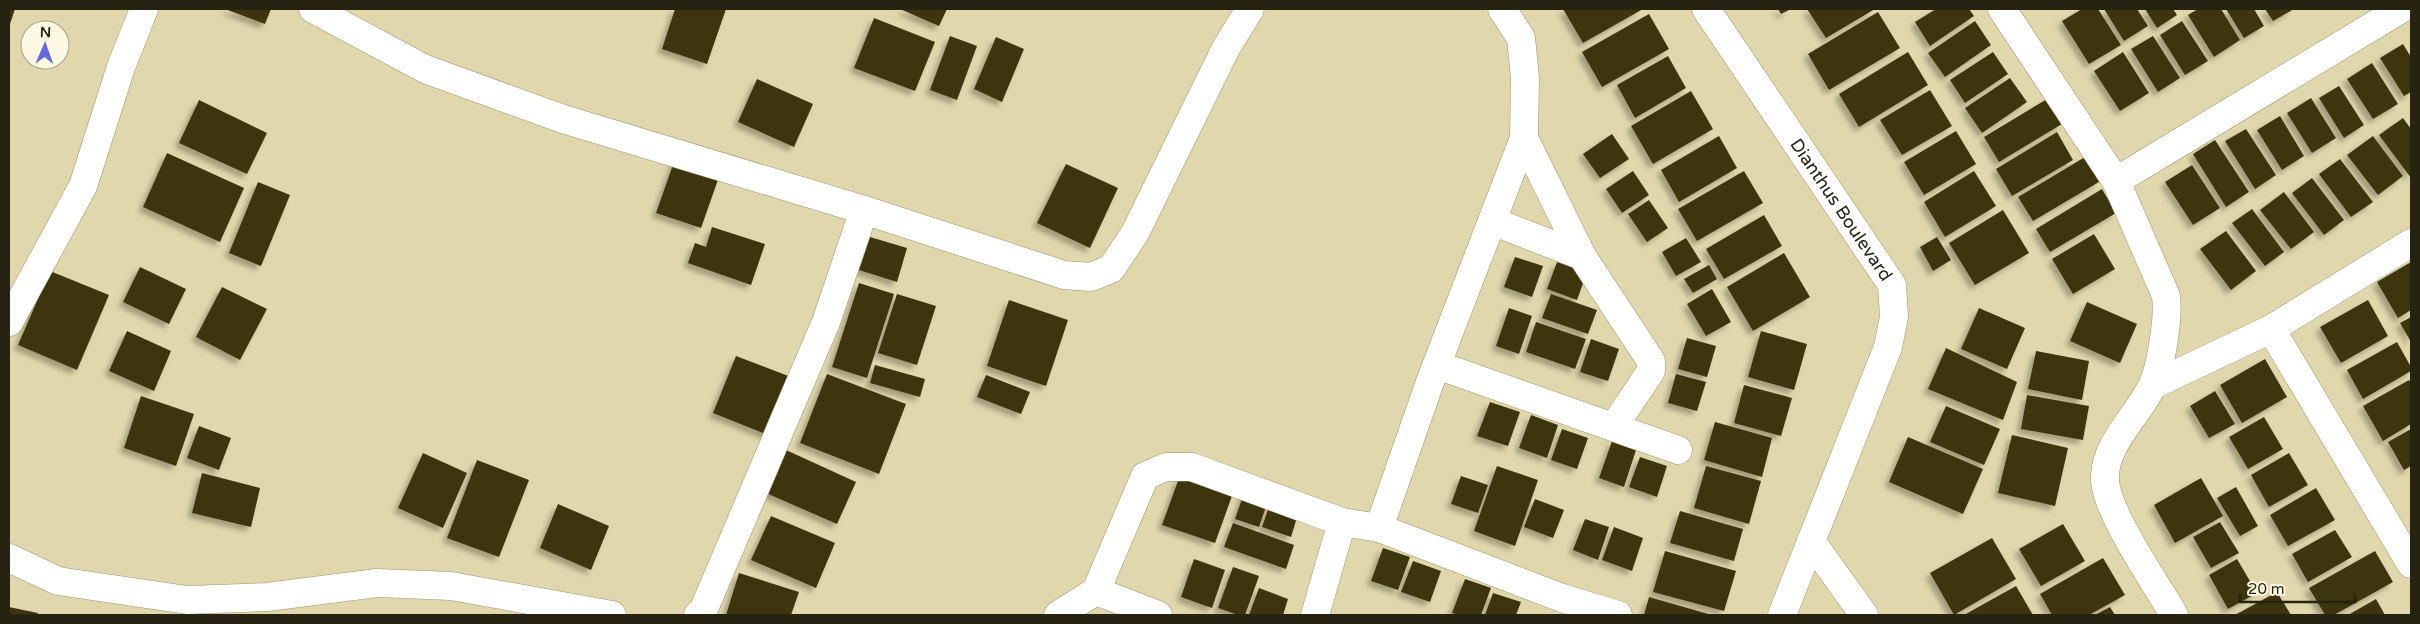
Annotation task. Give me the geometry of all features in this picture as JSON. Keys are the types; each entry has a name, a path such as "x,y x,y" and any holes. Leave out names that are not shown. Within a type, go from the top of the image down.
{"street":[{"path":"9,322 83,186 121,67 144,9"},
{"path":"313,9 424,69 563,119 864,210 1064,275 1091,277 1111,269 1135,232 1226,48 1250,9"},
{"path":"1379,528 1437,365 1524,138 1525,78 1521,38 1502,9"},
{"name":"Dianthus Boulevard","path":"1706,9 1892,285 1894,317 1888,347 1782,615"},
{"path":"2116,181 2401,9"},
{"path":"2011,12 2116,181 2166,296 2168,312 2153,385 2109,455 2105,480 2110,504 2174,615"},
{"path":"1524,138 1582,256 1651,361 1651,371 1614,426"},
{"path":"698,615 703,611 826,322 864,210"},
{"path":"1492,221 1582,256"},
{"path":"2153,385 2271,329 2411,243"},
{"path":"2271,329 2411,564"},
{"path":"1437,365 1678,450"},
{"path":"1058,615 1096,592 1144,476 1166,467 1192,467 1342,522 1379,528 1559,607 1618,615"},
{"path":"1315,615 1342,522"},
{"path":"1811,541 1864,615"},
{"path":"9,558 58,580 187,600 267,597 378,584 451,586 563,610 612,615"},
{"path":"1096,592 1158,615"}],"building":[{"path":"9,9 15,9 9,27"},
{"path":"225,9 271,9 265,24"},
{"path":"675,9 726,9 707,64 662,49"},
{"path":"900,9 947,9 939,26"},
{"path":"1563,9 1643,9 1583,43"},
{"path":"1778,9 1791,9 1781,14"},
{"path":"1807,9 1875,9 1826,38"},
{"path":"1936,9 1969,9 1974,16 1930,46 1915,22"},
{"path":"2082,9 2098,9 2121,45 2089,64 2062,21"},
{"path":"2104,9 2137,9 2148,26 2124,41"},
{"path":"2145,9 2173,9 2177,15 2157,28"},
{"path":"2198,9 2221,9 2240,40 2214,57 2188,15"},
{"path":"2226,9 2254,9 2264,26 2244,38"},
{"path":"2265,9 2294,9 2273,21"},
{"path":"1878,12 1900,48 1829,90 1808,54"},
{"path":"1649,14 1669,49 1602,87 1582,52"},
{"path":"874,18 935,42 915,91 854,68"},
{"path":"1975,21 1991,45 1945,77 1928,53"},
{"path":"2182,21 2208,61 2185,75 2160,35"},
{"path":"950,36 977,46 957,100 930,90"},
{"path":"2153,36 2180,78 2158,92 2131,49"},
{"path":"996,37 1024,49 1002,102 974,89"},
{"path":"2403,44 2411,57 2411,92 2404,96 2380,58"},
{"path":"1908,52 1928,85 1859,127 1839,94"},
{"path":"1993,52 2008,74 1965,103 1950,80"},
{"path":"2123,52 2149,93 2120,111 2094,71"},
{"path":"1668,56 1686,88 1635,118 1617,85"},
{"path":"2372,63 2398,104 2373,119 2347,79"},
{"path":"2010,78 2027,102 1982,133 1965,108"},
{"path":"757,79 813,104 794,147 738,122"},
{"path":"2339,86 2364,125 2344,138 2319,98"},
{"path":"1930,90 1952,126 1902,155 1880,120"},
{"path":"1691,91 1713,129 1653,164 1631,126"},
{"path":"2311,98 2336,138 2312,153 2287,113"},
{"path":"2047,99 2062,124 1999,162 1984,137"},
{"path":"199,100 267,133 247,174 179,143"},
{"path":"2280,116 2304,156 2282,170 2257,130"},
{"path":"2403,118 2411,129 2411,178 2379,135"},
{"path":"2246,129 2276,175 2255,189 2225,141"},
{"path":"1956,131 1976,164 1924,195 1904,162"},
{"path":"2057,132 2073,160 2012,196 1996,169"},
{"path":"1612,134 1629,159 1600,178 1583,154"},
{"path":"1719,136 1737,168 1679,202 1661,170"},
{"path":"2373,136 2403,176 2378,195 2347,155"},
{"path":"2215,140 2249,192 2226,207 2193,154"},
{"path":"167,153 244,188 220,242 143,207"},
{"path":"2085,157 2099,182 2033,221 2018,197"},
{"path":"675,159 720,174 701,228 656,213"},
{"path":"2340,159 2373,202 2351,217 2319,174"},
{"path":"1066,164 1118,188 1090,248 1037,223"},
{"path":"2192,165 2220,208 2193,225 2165,182"},
{"path":"1633,171 1649,195 1622,213 1606,189"},
{"path":"1744,171 1763,203 1697,241 1678,209"},
{"path":"1974,171 1996,206 1945,237 1924,202"},
{"path":"2312,178 2344,220 2324,235 2292,193"},
{"path":"258,182 290,195 261,266 229,253"},
{"path":"2102,189 2116,213 2050,252 2036,229"},
{"path":"2284,192 2314,232 2291,249 2260,210"},
{"path":"1649,200 1668,228 1647,242 1628,214"},
{"path":"2252,209 2284,252 2265,266 2232,223"},
{"path":"2003,210 2029,253 1975,285 1949,243"},
{"path":"1764,215 1782,246 1724,279 1706,249"},
{"path":"712,227 765,244 751,285 688,263 695,243 706,247"},
{"path":"2226,231 2256,271 2231,290 2200,249"},
{"path":"2094,234 2115,269 2073,294 2052,259"},
{"path":"870,237 907,248 897,282 859,270"},
{"path":"1937,237 1951,260 1933,271 1920,247"},
{"path":"1686,238 1701,262 1676,276 1662,252"},
{"path":"1784,253 1810,297 1753,331 1727,287"},
{"path":"1515,257 1543,266 1532,297 1504,287"},
{"path":"1557,262 1587,272 1577,300 1547,289"},
{"path":"2411,262 2411,310 2398,318 2377,282"},
{"path":"1709,265 1717,279 1693,293 1684,279"},
{"path":"140,267 186,289 169,324 123,302"},
{"path":"50,271 109,295 77,370 18,345"},
{"path":"859,283 894,294 867,378 832,367"},
{"path":"222,287 267,309 240,360 196,337"},
{"path":"1712,289 1731,322 1706,336 1687,304"},
{"path":"897,294 936,306 917,365 878,353"},
{"path":"1551,294 1597,310 1588,334 1542,318"},
{"path":"1009,300 1068,320 1046,386 987,366"},
{"path":"2368,300 2388,336 2341,363 2320,327"},
{"path":"2087,302 2137,324 2120,363 2070,341"},
{"path":"1509,308 1532,316 1519,354 1496,346"},
{"path":"1979,308 2025,328 2007,369 1961,349"},
{"path":"2411,317 2411,342 2400,323"},
{"path":"1536,322 1586,339 1575,369 1526,352"},
{"path":"127,331 171,351 154,391 109,371"},
{"path":"1761,331 1807,344 1794,390 1748,377"},
{"path":"1687,338 1716,346 1707,377 1678,369"},
{"path":"1591,339 1619,349 1608,381 1580,372"},
{"path":"2397,342 2411,367 2411,371 2363,399 2347,370"},
{"path":"1946,348 2017,382 2003,420 1928,389"},
{"path":"2036,351 2089,361 2082,400 2028,389"},
{"path":"736,356 791,377 768,435 713,413"},
{"path":"2265,359 2287,397 2242,423 2220,385"},
{"path":"875,365 925,379 920,397 870,383"},
{"path":"827,374 906,404 879,474 800,443"},
{"path":"1676,374 1706,382 1697,411 1668,403"},
{"path":"986,375 1030,392 1021,414 977,397"},
{"path":"2409,380 2411,383 2411,424 2383,441 2363,406"},
{"path":"1744,385 1792,398 1781,436 1734,423"},
{"path":"2215,391 2235,424 2209,438 2190,406"},
{"path":"2027,395 2089,406 2083,440 2021,429"},
{"path":"141,396 194,414 176,466 124,448"},
{"path":"1490,402 1520,412 1508,446 1477,436"},
{"path":"1946,406 2000,429 1984,465 1930,442"},
{"path":"1531,415 1558,425 1547,458 1519,448"},
{"path":"2264,417 2283,449 2248,469 2229,437"},
{"path":"1715,422 1772,438 1762,477 1704,460"},
{"path":"199,426 231,438 219,470 187,458"},
{"path":"1562,429 1588,438 1577,469 1551,460"},
{"path":"2411,429 2411,466 2404,470 2388,442"},
{"path":"2012,435 2068,448 2055,506 1998,493"},
{"path":"1908,437 1983,469 1963,514 1889,482"},
{"path":"1612,441 1636,450 1624,487 1599,478"},
{"path":"786,450 856,482 837,524 766,493"},
{"path":"423,453 467,473 443,528 398,508"},
{"path":"2289,453 2308,485 2269,507 2251,475"},
{"path":"1640,457 1667,466 1657,497 1629,487"},
{"path":"477,460 529,480 499,557 447,538"},
{"path":"1497,466 1538,480 1515,546 1474,531"},
{"path":"1706,466 1761,481 1749,524 1694,508"},
{"path":"202,473 260,488 251,527 192,513"},
{"path":"1461,476 1488,485 1478,513 1451,504"},
{"path":"1179,478 1232,496 1215,543 1162,525"},
{"path":"2201,478 2223,516 2175,543 2154,505"},
{"path":"2236,487 2258,526 2240,536 2217,498"},
{"path":"2316,488 2335,520 2288,546 2270,515"},
{"path":"1245,490 1269,498 1259,527 1235,519"},
{"path":"1535,499 1564,510 1553,538 1524,527"},
{"path":"558,504 609,526 591,570 540,548"},
{"path":"1270,504 1298,514 1291,537 1262,527"},
{"path":"1680,511 1743,529 1734,561 1670,543"},
{"path":"771,516 835,543 816,588 751,560"},
{"path":"1585,519 1609,527 1598,560 1573,550"},
{"path":"2220,522 2239,553 2211,568 2193,537"},
{"path":"1233,523 1294,545 1286,569 1224,547"},
{"path":"2063,524 2085,561 2041,586 2019,549"},
{"path":"1614,527 1643,538 1632,571 1602,560"},
{"path":"2335,530 2352,557 2308,582 2292,554"},
{"path":"1992,538 2016,579 1954,615 1930,573"},
{"path":"1383,548 1410,557 1398,590 1371,581"},
{"path":"1665,551 1736,571 1724,611 1653,592"},
{"path":"2375,551 2393,582 2334,615 2325,615 2309,588"},
{"path":"2103,558 2125,595 2089,615 2052,615 2040,594"},
{"path":"1194,559 1225,570 1212,608 1181,597"},
{"path":"2237,559 2257,593 2228,609 2209,575"},
{"path":"1413,561 1441,571 1430,602 1401,592"},
{"path":"1233,567 1259,576 1245,615 1238,615 1218,608"},
{"path":"739,573 799,592 791,615 726,615"},
{"path":"1465,579 1491,588 1481,615 1459,615 1452,613"},
{"path":"2016,586 2033,615 1964,615"},
{"path":"1259,588 1288,599 1283,615 1249,615"},
{"path":"2277,592 2291,615 2235,615"},
{"path":"1493,593 1521,602 1516,615 1485,615"},
{"path":"1649,597 1712,615 1644,615"},
{"path":"2376,599 2385,615 2348,615"},
{"path":"9,607 38,613 37,615 9,615"},
{"path":"2110,607 2115,615 2095,615"}]}
